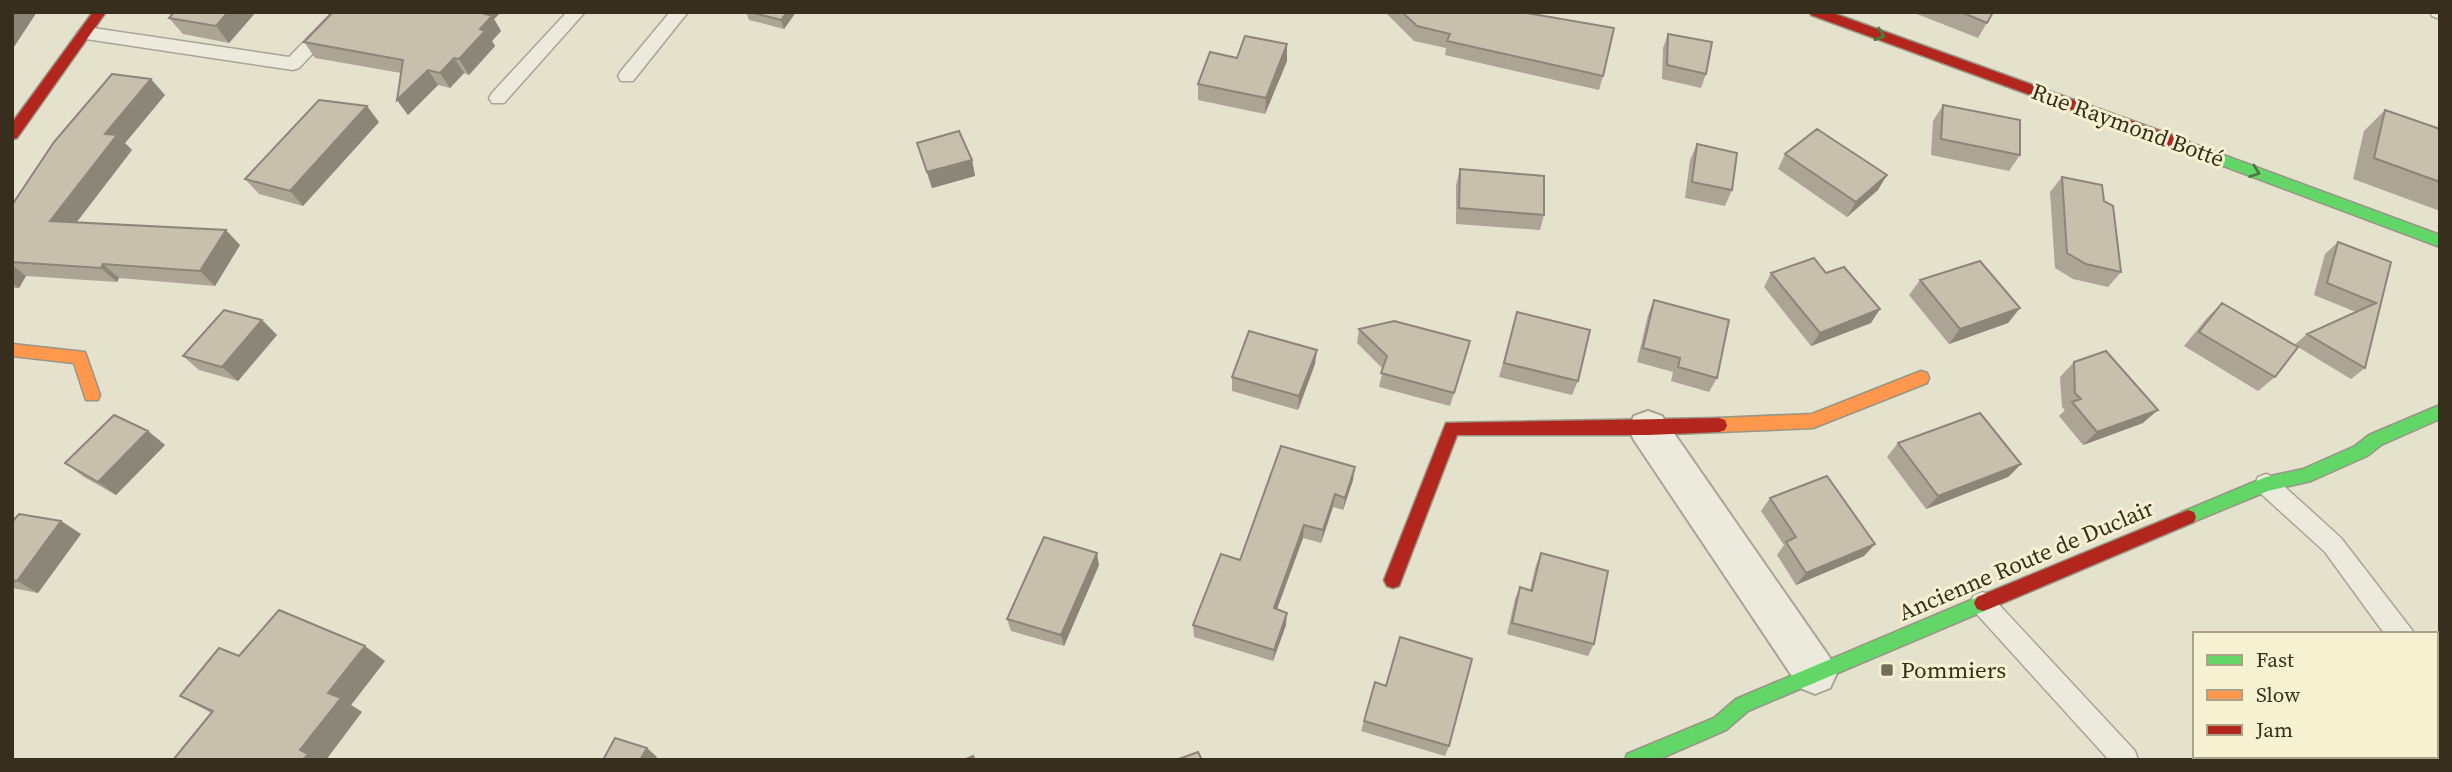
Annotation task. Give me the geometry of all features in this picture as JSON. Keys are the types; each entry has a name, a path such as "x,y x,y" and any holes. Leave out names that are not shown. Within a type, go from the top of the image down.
{"street":[{"path":"12,134 22,105 86,33 100,12"},
{"name":"Rue Raymond Botté","path":"1816,12 2440,241"},
{"path":"12,350 80,357 92,395"},
{"path":"1393,580 1452,428 1648,428 1813,421 1921,378"},
{"name":"Ancienne Route de Duclair","path":"1634,760 1720,724 1742,705 1815,673 2266,484 2305,477 2361,451 2375,440 2440,412"},
{"path":"1648,428 1815,673"}],"lane":[{"path":"86,33 293,64 344,12"},
{"path":"498,98 577,12"},
{"path":"627,76 680,12"},
{"path":"2266,484 2333,545 2389,621 2401,632"},
{"path":"1982,603 2126,760"}],"building":[{"path":"174,12 228,12 216,26 169,18"},
{"path":"333,12 479,12 492,16 480,29 485,31 459,59 454,58 440,73 428,70 397,100 403,60 304,42"},
{"path":"750,12 787,12 781,20"},
{"path":"1402,12 1521,12 1614,28 1603,76 1447,41 1450,34 1417,26"},
{"path":"1961,12 1993,12 1987,23"},
{"path":"1668,34 1712,42 1706,74 1667,65"},
{"path":"1245,36 1287,44 1266,98 1198,84 1210,52 1237,58"},
{"path":"112,74 151,79 105,134 117,135 50,221 226,230 200,271 103,264 101,268 12,262 12,205 54,142"},
{"path":"319,100 367,106 290,191 245,179"},
{"path":"1943,105 2020,120 2020,155 1941,139"},
{"path":"2385,110 2440,129 2440,182 2374,158"},
{"path":"1817,129 1887,175 1856,202 1785,154"},
{"path":"959,131 972,160 927,172 917,143"},
{"path":"1697,144 1737,153 1732,190 1692,182"},
{"path":"1460,169 1544,176 1544,215 1459,208"},
{"path":"2062,177 2102,185 2104,201 2113,206 2121,272 2086,264 2067,253"},
{"path":"2338,242 2391,262 2365,368 2307,334 2376,303 2327,283"},
{"path":"1814,258 1826,273 1844,267 1880,309 1820,333 1771,273"},
{"path":"1980,261 2020,308 1960,329 1920,280"},
{"path":"1654,300 1729,320 1717,378 1678,367 1680,358 1643,348"},
{"path":"2222,303 2298,347 2275,377 2199,332"},
{"path":"224,310 262,320 222,367 183,356"},
{"path":"1517,312 1590,330 1578,381 1504,363"},
{"path":"1394,321 1470,341 1454,393 1381,373 1387,356 1359,329"},
{"path":"1249,331 1317,350 1299,396 1232,377"},
{"path":"2106,351 2158,410 2097,432 2072,402 2081,399 2075,393 2074,362"},
{"path":"1980,413 2021,464 1938,496 1898,443"},
{"path":"114,415 148,431 98,482 65,463"},
{"path":"1281,446 1355,467 1345,498 1335,494 1323,530 1304,525 1274,608 1287,613 1274,650 1193,625 1221,554 1240,560"},
{"path":"1827,476 1875,544 1806,573 1786,542 1796,537 1770,498"},
{"path":"19,514 61,521 17,581 12,580 12,522"},
{"path":"1044,537 1097,553 1061,635 1007,619"},
{"path":"1541,553 1608,571 1594,644 1512,623 1520,587 1532,591"},
{"path":"279,610 365,646 328,693 341,698 300,750 308,754 303,760 173,760 213,711 180,696 219,648 239,656"},
{"path":"1400,637 1472,659 1449,746 1364,721 1375,682 1386,686"},
{"path":"615,738 647,748 640,760 603,760"},
{"path":"1198,752 1202,760 1176,760"}],"traffic: fast":[{"path":"2175,142 2440,241"},
{"path":"2188,517 2266,484 2305,476 2361,451 2375,440 2440,412"},
{"path":"1634,760 1720,724 1742,705 1983,603"}],"traffic: slow":[{"path":"12,350 80,357 92,395"},
{"path":"1719,425 1813,421 1921,378"}],"traffic: jam":[{"path":"12,134 100,12"},
{"path":"1816,12 2175,142"},
{"path":"1393,580 1452,428 1648,428 1719,425"},
{"path":"1983,603 2188,517"}],"place":[{"name":"Pommiers","path":"1887,670"}]}
